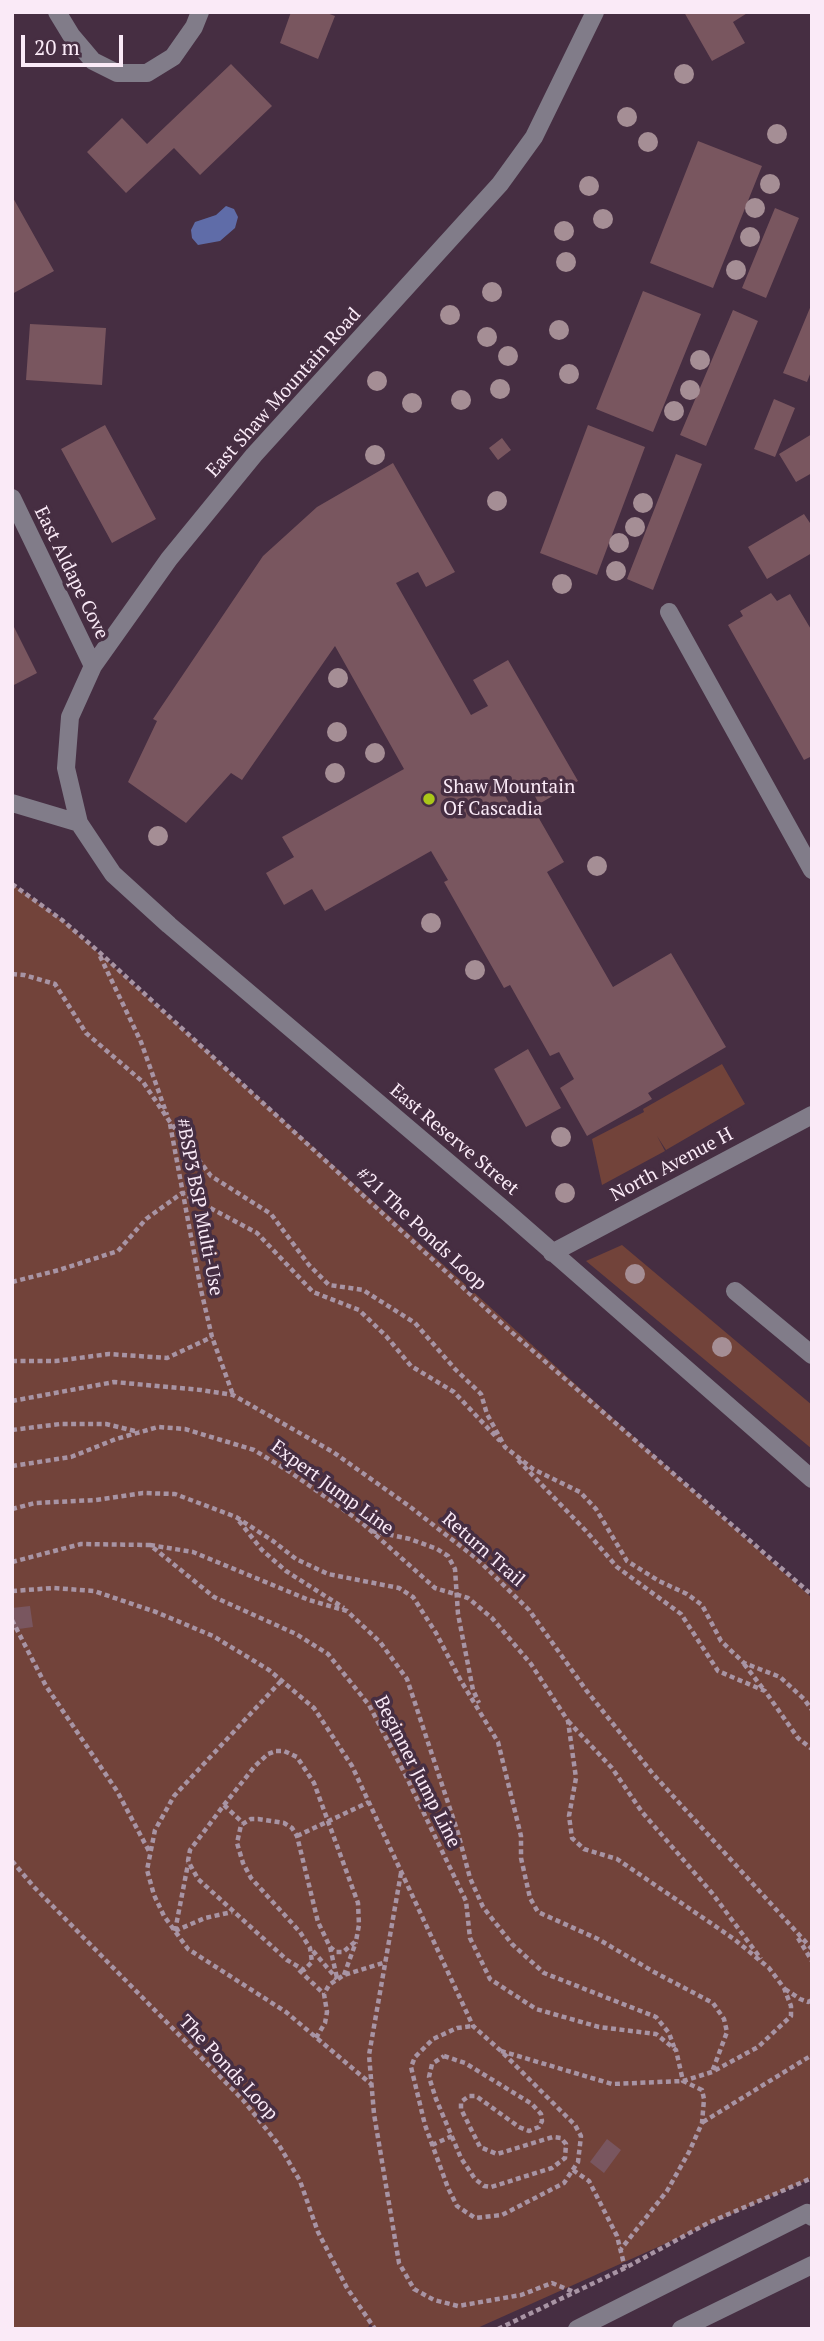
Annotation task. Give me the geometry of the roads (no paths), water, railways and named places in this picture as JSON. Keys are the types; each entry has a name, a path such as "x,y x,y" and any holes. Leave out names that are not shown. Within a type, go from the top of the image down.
{"street":[{"path":"57,12 71,35 93,61 117,73 147,73 173,57 194,27 200,12"},
{"name":"East Shaw Mountain Road","path":"79,823 66,768 70,717 93,666 169,559 254,455 500,184 534,137 595,12"},
{"name":"East Aldape Cove","path":"12,498 93,666"},
{"path":"669,612 812,870"},
{"path":"12,803 79,823"},
{"name":"East Reserve Street","path":"79,823 113,874 169,925 812,1479"},
{"name":"North Avenue H","path":"552,1253 812,1115"},
{"path":"734,1291 812,1355"},
{"path":"578,2329 807,2213 812,2217"},
{"path":"681,2329 812,2265"}],"water":[{"path":"226,206 234,209 238,217 235,228 220,241 198,245 192,238 191,230 195,222 216,215"}],"place":[{"name":"Shaw Mountain Of Cascadia","path":"429,799"}]}
